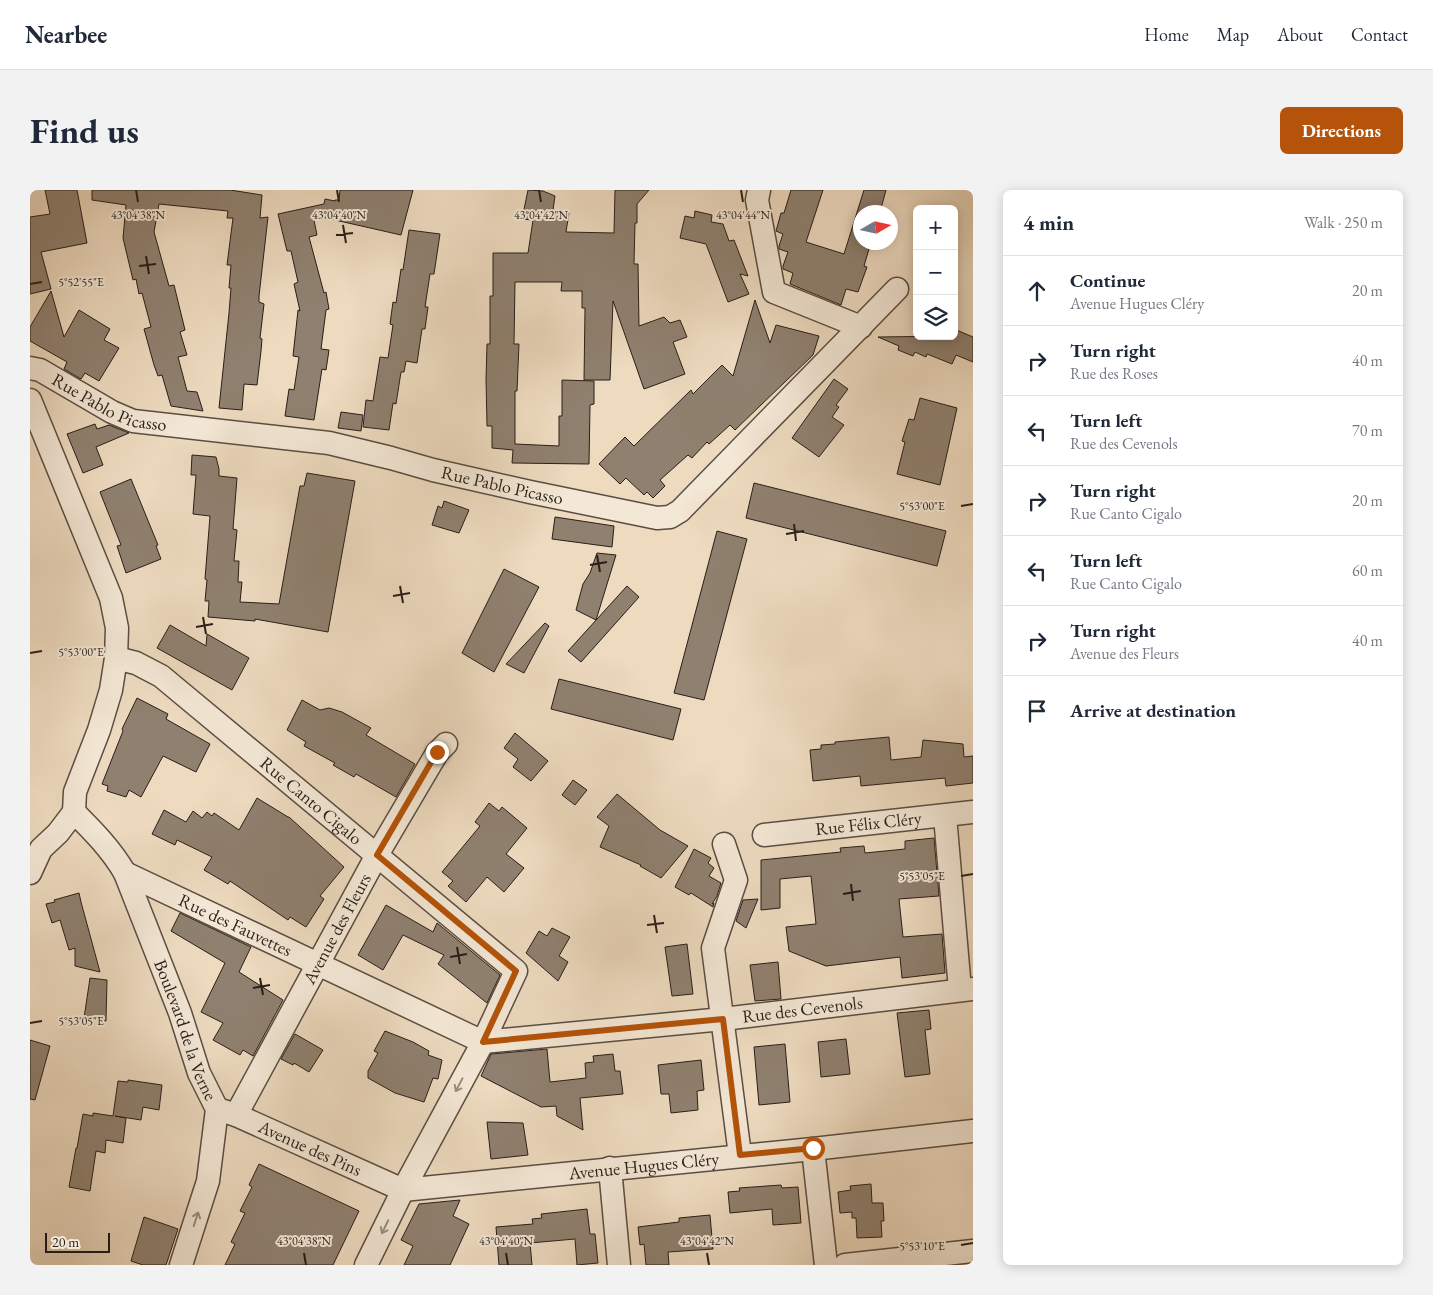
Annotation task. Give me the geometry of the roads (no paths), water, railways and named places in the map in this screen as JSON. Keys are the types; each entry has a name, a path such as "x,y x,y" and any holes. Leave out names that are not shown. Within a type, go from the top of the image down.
{"street":[{"path":"759,190 756,200 774,292 861,327"},
{"name":"Rue Pablo Picasso","path":"30,368 40,370 112,412 133,421 329,443 491,483 657,518 670,517 680,512 897,289"},
{"path":"30,400 111,598 117,628 116,658 109,698 99,730 74,792 74,812 58,833 41,849 30,872"},
{"name":"Rue Canto Cigalo","path":"116,658 136,663 161,676 516,971 483,1042 403,1190 366,1265"},
{"name":"Avenue des Fleurs","path":"227,1112 318,965 377,855 437,752 446,744"},
{"name":"Boulevard de la Verne","path":"74,812 109,849 125,872 180,1013 199,1073 227,1112 208,1181 181,1265"},
{"name":"Rue Félix Cléry","path":"764,835 973,812"},
{"path":"945,816 967,989"},
{"path":"724,844 736,880 713,948 740,1155"},
{"name":"Rue des Fauvettes","path":"125,872 483,1042"},
{"name":"Rue des Cevenols","path":"483,1042 723,1019 967,989"},
{"name":"Avenue des Pins","path":"227,1112 403,1190"},
{"name":"Avenue Hugues Cléry","path":"403,1190 973,1131"},
{"path":"813,1148 826,1265"},
{"path":"610,1168 619,1265"},
{"path":"845,1265 973,1251"}]}
